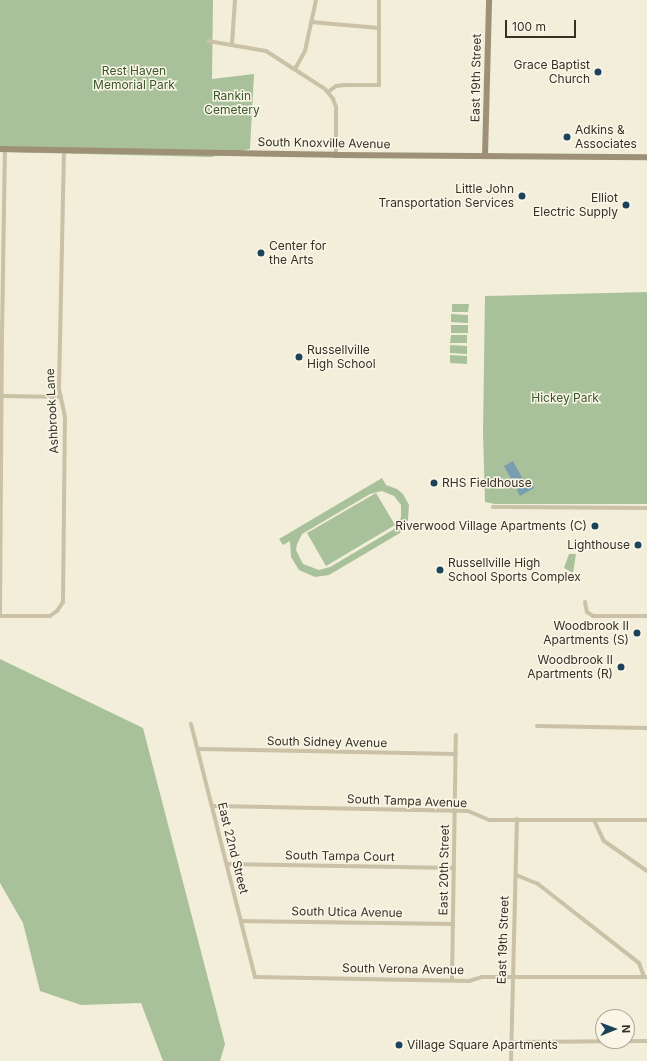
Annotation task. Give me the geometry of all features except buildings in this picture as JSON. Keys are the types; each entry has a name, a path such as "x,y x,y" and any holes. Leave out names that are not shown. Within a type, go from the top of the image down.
{"main road":[{"name":"East 19th Street","path":"486,156 488,0"},
{"name":"South Knoxville Avenue","path":"3,149 336,155 647,156"}],"street":[{"path":"232,44 235,0"},
{"path":"295,69 305,51 316,0"},
{"path":"328,92 336,86 380,85 380,0"},
{"path":"311,22 379,28"},
{"path":"208,41 266,51 328,92 333,99 337,111 336,155"},
{"path":"0,616 3,396 1,335 3,149"},
{"name":"Ashbrook Lane","path":"0,616 50,616 57,611 63,602 65,417 59,388 64,150"},
{"path":"3,396 61,397"},
{"path":"493,507 647,508"},
{"path":"585,602 587,612 594,616 647,616"},
{"name":"East 22nd Street","path":"191,724 255,977"},
{"path":"537,726 647,728"},
{"name":"East 20th Street","path":"452,980 456,736"},
{"name":"South Sidney Avenue","path":"198,749 456,754"},
{"name":"South Tampa Avenue","path":"212,806 468,811 488,820 647,820"},
{"name":"East 19th Street","path":"511,1061 517,819"},
{"path":"594,820 604,841 647,871"},
{"name":"South Tampa Court","path":"226,864 454,868"},
{"path":"516,875 538,884 639,963 645,977"},
{"name":"South Utica Avenue","path":"241,921 453,924"},
{"name":"South Verona Avenue","path":"255,977 469,981 482,977 645,977"},
{"path":"511,1042 647,1042"}],"green space":[{"name":"Rest Haven Memorial Park","path":"0,0 213,0 212,79 254,74 250,149 211,157 0,152"},
{"name":"Hickey Park","path":"647,292 647,504 495,504 485,502 483,433 485,296"},
{"path":"452,304 469,304 468,312 452,312"},
{"path":"451,314 468,315 468,323 451,322"},
{"path":"451,325 468,325 468,333 451,333"},
{"path":"451,335 467,335 467,343 450,343"},
{"path":"450,345 467,346 467,354 450,353"},
{"path":"450,355 467,356 467,364 450,363"},
{"path":"382,478 386,485 397,489 403,494 409,505 408,520 400,533 329,575 315,577 299,570 291,557 290,541 283,545 279,539","holes":["382,491 394,496 401,505 401,517 396,528 330,567 319,570 303,564 296,550 302,534 370,494"]},
{"path":"376,493 395,525 326,566 307,533"},
{"path":"569,554 576,554 573,573 564,568"},
{"path":"0,659 143,728 225,1044 220,1061 163,1061 141,1003 81,1005 40,991 23,923 0,883"}],"water":[{"path":"513,461 525,483 530,481 534,488 520,496 504,466"}],"place":[{"name":"Grace Baptist Church","path":"598,72"},
{"name":"Adkins & Associates","path":"567,137"},
{"name":"Little John Transportation Services","path":"522,196"},
{"name":"Elliot Electric Supply","path":"626,205"},
{"name":"Center for the Arts","path":"261,253"},
{"name":"Russellville High School","path":"299,357"},
{"name":"RHS Fieldhouse","path":"434,483"},
{"name":"Riverwood Village Apartments (C)","path":"595,526"},
{"name":"Lighthouse","path":"638,545"},
{"name":"Russellville High School Sports Complex","path":"440,570"},
{"name":"Woodbrook II Apartments (S)","path":"637,633"},
{"name":"Woodbrook II Apartments (R)","path":"621,667"},
{"name":"Village Square Apartments","path":"399,1045"}],"park label":[{"name":"Rankin Cemetery","path":"232,103"}]}
